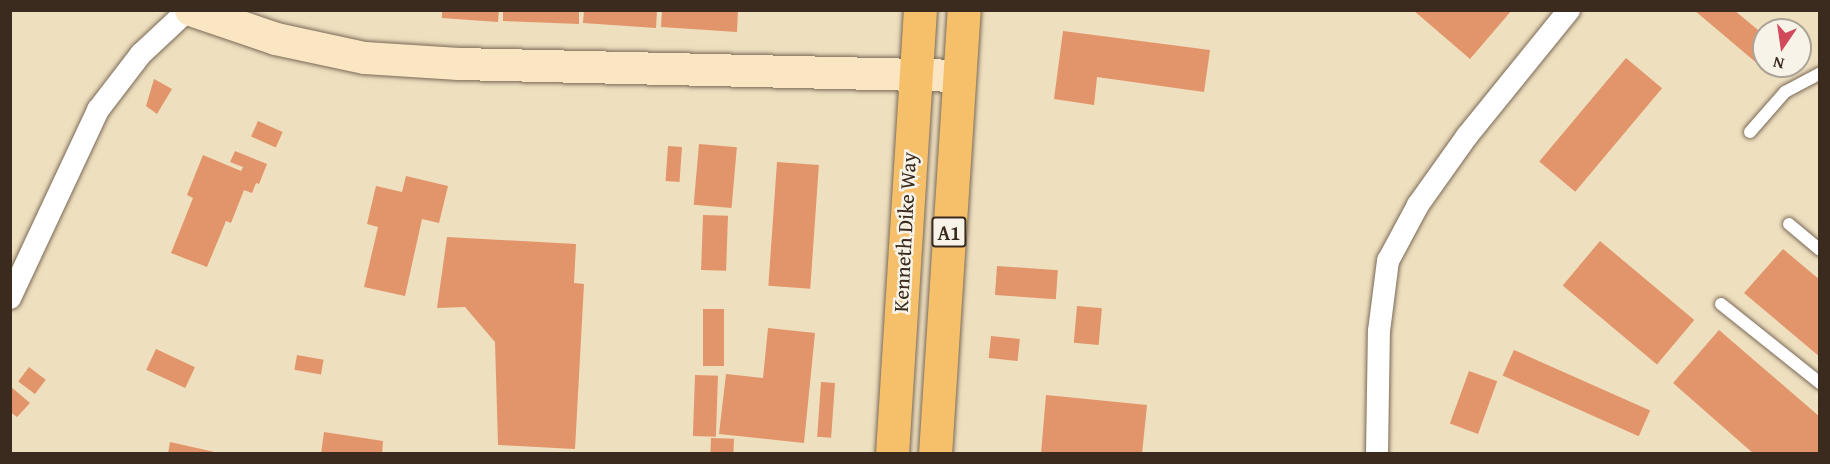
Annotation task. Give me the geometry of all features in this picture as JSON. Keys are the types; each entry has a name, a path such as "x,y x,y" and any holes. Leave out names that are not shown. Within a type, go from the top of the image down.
{"highway":[{"name":"Kenneth Dike Way","path":"892,453 920,10"},
{"name":"Kenneth Dike Way","path":"935,453 964,10"},
{"path":"898,359 941,363"}],"main road":[{"path":"189,10 276,39 364,58 459,64 915,73 960,76"}],"street":[{"path":"10,298 98,110 141,54 189,10"},
{"path":"1377,453 1379,331 1388,261 1418,205 1467,136 1569,10"}],"lane":[{"path":"1750,132 1785,92 1820,73"},
{"path":"1789,224 1820,249"},
{"path":"1721,304 1820,383"}],"building":[{"path":"442,10 499,10 498,22 442,18"},
{"path":"503,10 579,10 579,24 503,21"},
{"path":"584,10 657,10 656,28 583,23"},
{"path":"662,10 738,10 737,32 661,27"},
{"path":"1413,10 1512,10 1470,59"},
{"path":"1694,10 1734,10 1752,25 1752,59"},
{"path":"1063,31 1210,50 1204,92 1097,77 1094,105 1054,99"},
{"path":"1626,58 1662,88 1575,192 1539,161"},
{"path":"154,79 172,89 157,114 146,106"},
{"path":"258,121 283,132 276,148 251,137"},
{"path":"699,144 737,147 732,208 694,205"},
{"path":"668,146 682,147 680,182 666,181"},
{"path":"235,151 267,164 259,184 256,183 252,193 244,190 231,223 226,221 207,267 171,253 193,198 187,195 203,155 241,171 243,167 230,162"},
{"path":"777,162 819,165 810,289 768,286"},
{"path":"406,176 448,186 439,223 422,219 405,296 364,287 378,227 367,224 376,186 402,192"},
{"path":"703,215 728,216 726,271 701,270"},
{"path":"447,237 576,244 574,283 584,284 575,449 498,445 495,342 465,307 437,308"},
{"path":"1600,241 1694,320 1657,364 1563,285"},
{"path":"1783,249 1820,280 1820,357 1744,293"},
{"path":"997,266 1058,270 1056,299 995,295"},
{"path":"1077,306 1102,308 1099,345 1074,343"},
{"path":"703,309 724,309 724,366 703,366"},
{"path":"768,328 815,333 804,443 719,434 726,374 763,378"},
{"path":"1719,330 1820,417 1820,454 1754,454 1673,383"},
{"path":"991,336 1020,339 1018,361 989,358"},
{"path":"156,349 195,367 185,388 146,370"},
{"path":"1514,350 1650,411 1639,436 1503,376"},
{"path":"297,355 324,360 321,374 294,370"},
{"path":"29,367 46,380 35,394 18,381"},
{"path":"1469,371 1497,381 1478,434 1450,424"},
{"path":"695,375 718,376 716,437 693,436"},
{"path":"821,382 835,383 831,438 817,437"},
{"path":"10,386 30,403 17,417 10,412"},
{"path":"1046,395 1147,405 1142,454 1041,454"},
{"path":"324,432 383,441 382,454 321,454"},
{"path":"711,438 734,439 733,454 710,454"},
{"path":"170,442 219,453 219,454 168,454"}]}
